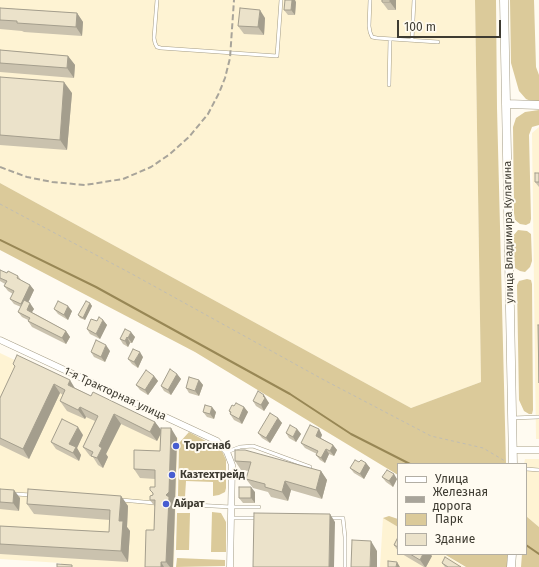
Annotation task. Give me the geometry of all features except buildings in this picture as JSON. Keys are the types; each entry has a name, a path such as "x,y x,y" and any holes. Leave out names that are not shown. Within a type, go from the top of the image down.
{"street":[{"name":"улица Владимира Кулагина","path":"504,0 513,450 509,462"},
{"path":"506,104 539,105"},
{"name":"1-я Тракторная улица","path":"0,340 217,441 227,452"},
{"path":"513,450 539,450"},
{"path":"227,452 232,465 230,567"},
{"path":"511,567 512,555"}],"lane":[{"path":"157,0 154,38 157,47 277,56 281,0"},
{"path":"370,0 370,32 372,37 438,42"},
{"path":"412,40 414,0"},
{"path":"389,85 390,39"},
{"path":"512,418 538,417"},
{"path":"227,452 240,446 253,446 310,467"},
{"path":"527,470 539,470"},
{"path":"8,493 39,495"},
{"path":"118,500 157,503"},
{"path":"176,504 231,507 259,506"},
{"path":"231,518 261,518"},
{"path":"320,518 343,518 345,537 345,567"}],"path":[{"path":"0,204 132,274 324,380 431,436 483,448 509,462"}],"shaded area":[{"path":"0,0 475,0 481,382 411,408 0,183"},
{"path":"539,127 539,439 536,439 532,133"},
{"path":"0,353 178,438 174,567 61,567 61,563 0,559"},
{"path":"525,459 539,459 539,527 527,517 527,463 524,463"},
{"path":"383,518 397,526 397,555 445,555 464,567 380,567"}],"green space":[{"path":"475,0 496,0 497,108 506,463 397,463 397,474 195,352 0,250 0,183 411,408 481,382"},
{"path":"510,0 534,0 536,67 539,75 539,102 533,102 526,99 519,91 511,63"},
{"path":"539,110 539,125 532,127 529,135 531,219 530,223 526,225 520,224 515,220 514,213 513,127 516,118 525,112"},
{"path":"518,230 527,231 531,234 532,261 530,267 525,272 515,268 513,236"},
{"path":"527,279 531,280 532,284 532,414 524,411 519,400 517,285 519,281"},
{"path":"189,432 219,448 223,453 226,460 225,492 213,496 213,482 186,481 185,497 178,496 179,443"},
{"path":"212,512 221,513 226,522 226,552 211,552"},
{"path":"177,513 190,513 189,550 176,550"},
{"path":"389,516 397,519 397,526 383,518"},
{"path":"527,517 539,527 539,567 521,567 522,555 527,555"},
{"path":"446,555 508,555 507,567 466,567"},
{"path":"177,558 225,560 225,566 176,567"}],"waterway":[{"path":"0,240 96,287 290,394 351,434 408,463"},
{"path":"527,546 539,554"}],"railway":[{"path":"0,167 27,177 52,182 85,185 123,179 151,167 170,154 189,137 208,114 219,93 225,78 230,58 234,0"}],"place":[{"name":"Торгснаб","path":"176,446"},
{"name":"Казтехтрейд","path":"172,475"},
{"name":"Айрат","path":"166,504"}]}
